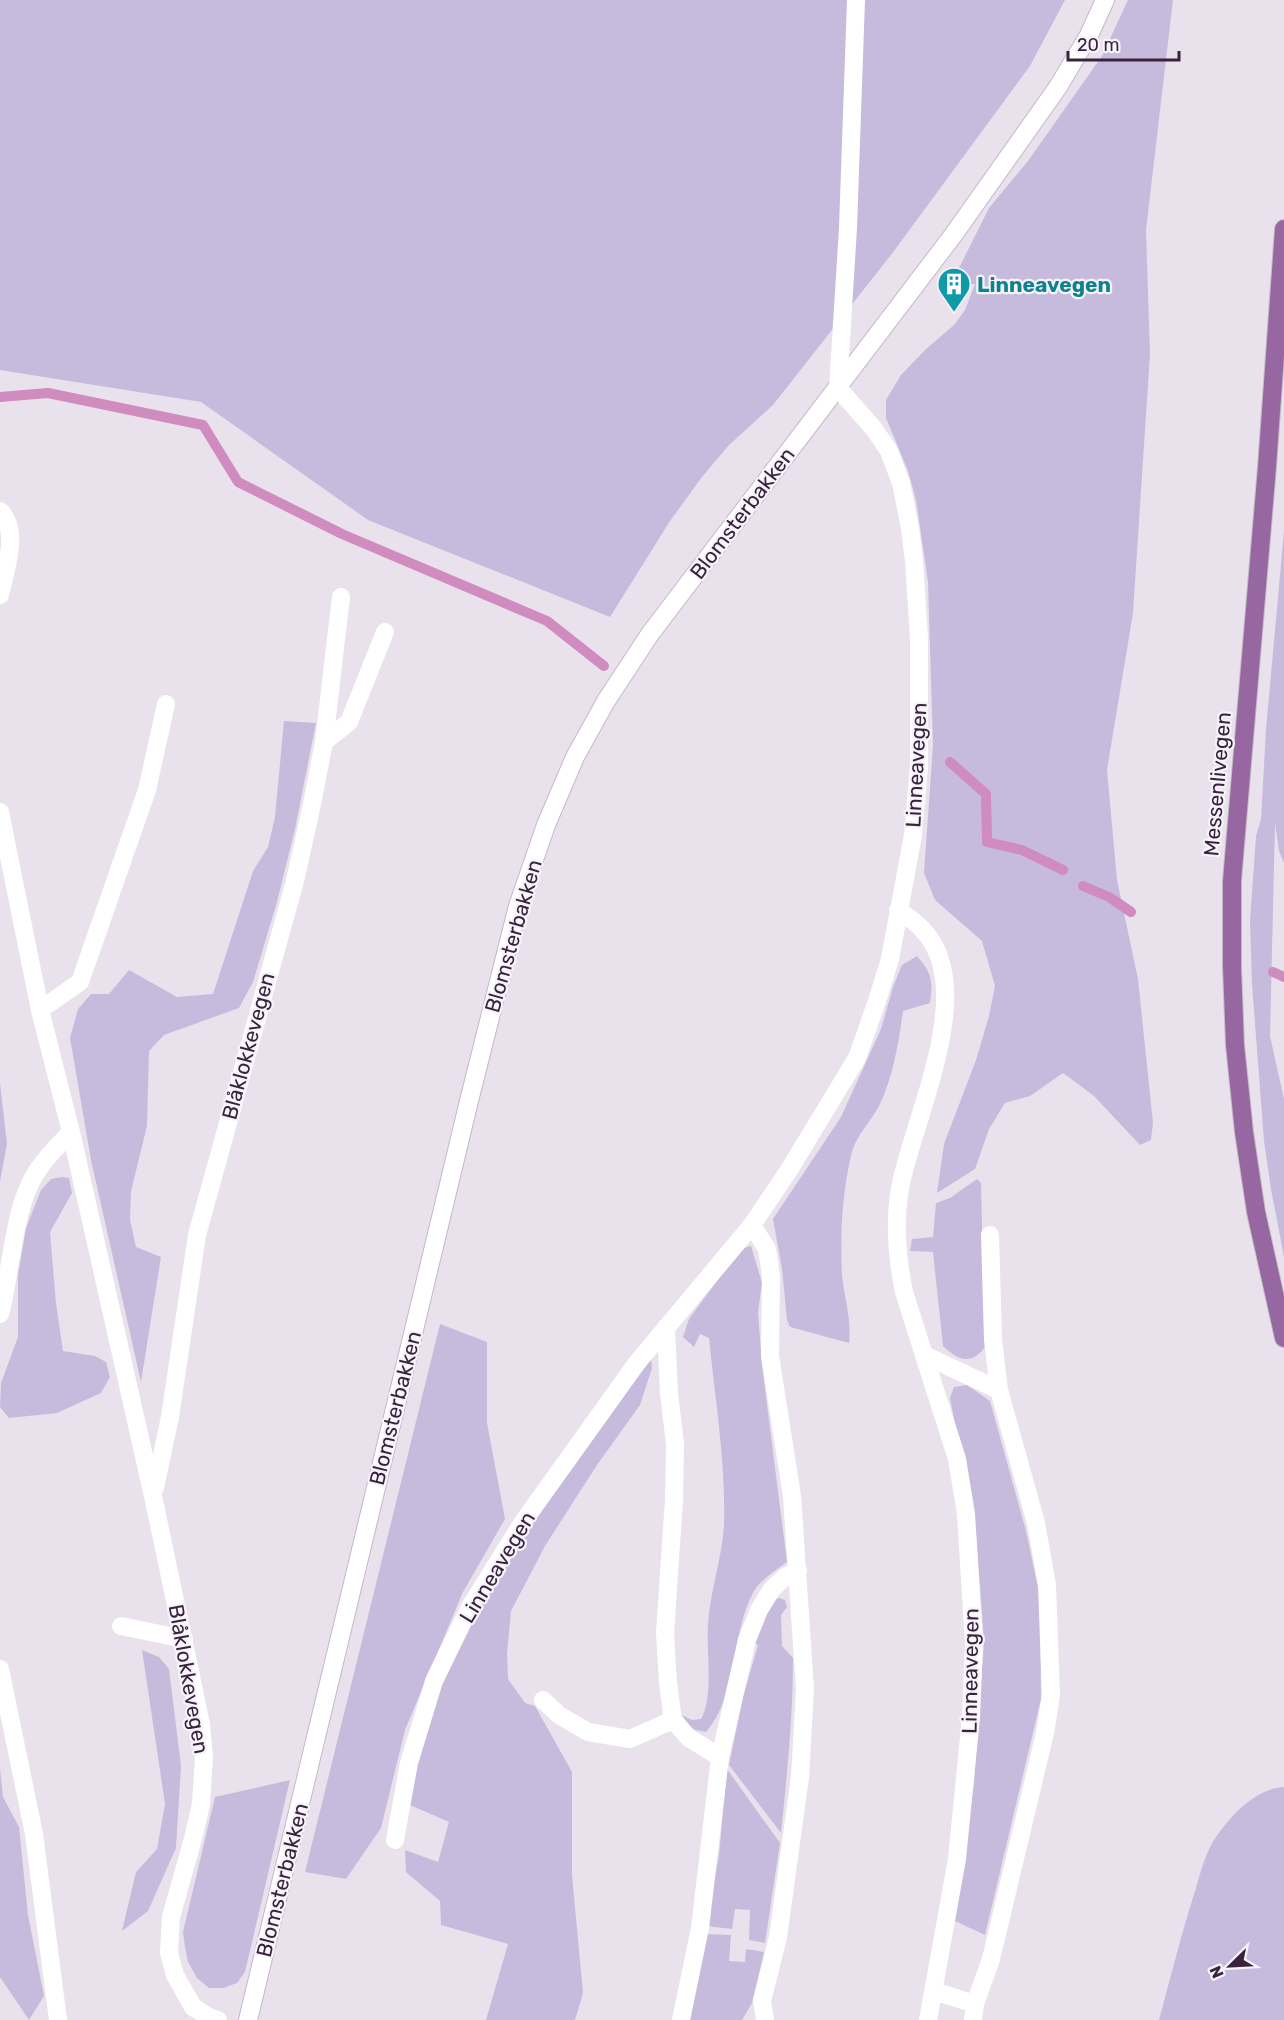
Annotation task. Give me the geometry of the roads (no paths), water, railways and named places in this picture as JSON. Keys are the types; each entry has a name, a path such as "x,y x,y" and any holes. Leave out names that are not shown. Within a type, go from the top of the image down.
{"main road":[{"name":"Messenlivegen","path":"1284,229 1267,467 1233,870 1232,967 1235,1045 1244,1132 1256,1212 1284,1338"}],"street":[{"path":"838,388 848,228 856,0"},
{"name":"Blomsterbakken","path":"248,2020 472,1090 518,906 546,825 575,757 606,701 650,634 954,234 1058,87 1089,35 1105,0"},
{"name":"Linneavegen","path":"395,1840 409,1763 434,1681 470,1606 523,1522 636,1364 752,1225 789,1170 857,1058 878,1001 890,959 913,835 919,766 919,638 910,528 901,483 889,451 874,429 838,388"},
{"path":"0,511 5,516 11,537 0,596"},
{"name":"Blåklokkevegen","path":"153,1496 170,1417 197,1235 295,880 324,742 341,597"},
{"path":"324,742 349,722 386,632"},
{"path":"40,1010 80,982 147,790 166,704"},
{"name":"Blåklokkevegen","path":"0,812 40,1010 71,1132 153,1496 201,1724 204,1758 201,1804 171,1917 169,1953 175,1975 193,2007 208,2017 218,2020"},
{"name":"Linneavegen","path":"898,910 913,920 929,938 942,964 947,992 945,1017 935,1066 909,1148 900,1190 896,1238 898,1264 904,1292 959,1470 966,1514 974,1644 971,1717 957,1859 928,2020"},
{"path":"0,1314 22,1204 39,1168 71,1132"},
{"path":"751,2020 762,2001 778,1937 800,1778 805,1689 792,1496 770,1356 771,1275 766,1249 752,1225"},
{"path":"934,1991 974,2012 992,1959 1045,1733 1051,1695 1047,1585 1036,1523 999,1390 993,1340 990,1235"},
{"path":"666,1327 669,1393 675,1444 674,1500 664,1633 673,1720 688,1738 720,1757"},
{"path":"924,1355 999,1390"},
{"path":"681,2020 700,1928 720,1757 747,1640 759,1610 778,1583 784,1577 798,1571"},
{"path":"121,1626 184,1639"},
{"path":"0,1668 34,1834 58,2020"},
{"path":"543,1700 559,1716 588,1732 630,1739 673,1720"},
{"path":"762,2001 765,2020"}],"waterway":[{"path":"0,397 48,393 203,425 238,482 342,534 547,621 604,666"},
{"path":"950,762 986,794 987,842 1022,850 1063,870"},
{"path":"1083,886 1109,897 1131,912"},
{"path":"1273,972 1284,977"}],"place":[{"name":"Linneavegen","path":"954,313"}]}
